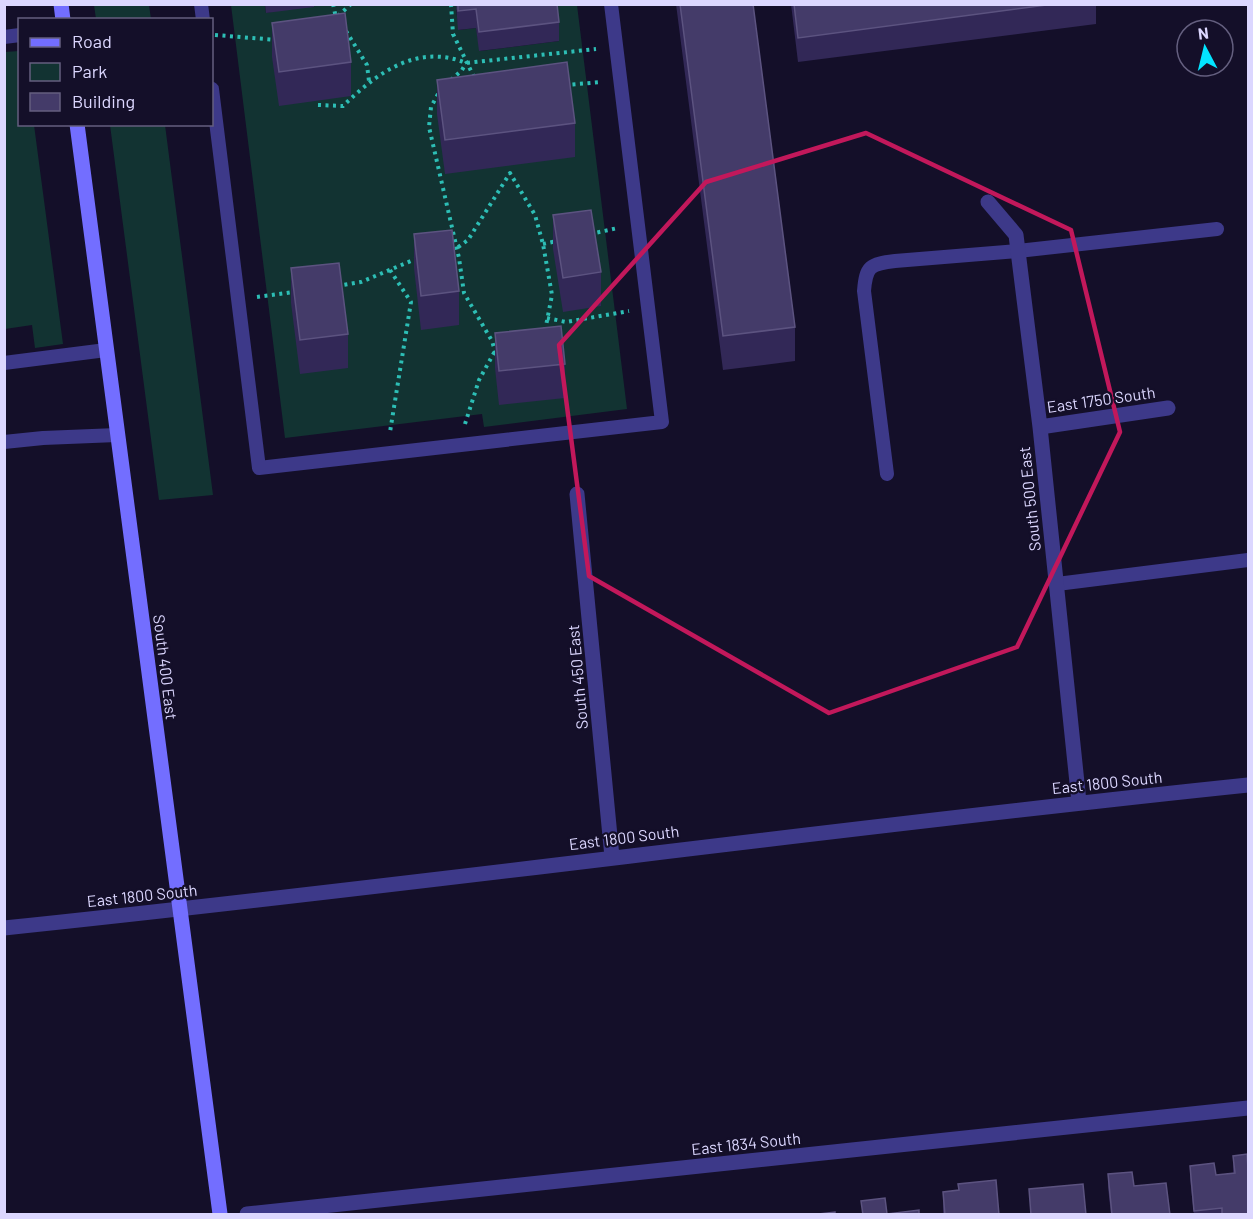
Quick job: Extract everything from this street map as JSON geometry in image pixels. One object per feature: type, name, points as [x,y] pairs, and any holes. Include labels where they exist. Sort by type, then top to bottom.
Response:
[{"type":"street","name":"South 400 East","points":[[76,126],[220,1215]]},
{"type":"street","name":"South 500 East","points":[[987,202],[1016,236],[1040,427],[1080,802]]},
{"type":"street","name":"East 1750 South","points":[[1040,427],[1168,408]]},
{"type":"street","name":"South 450 East","points":[[577,494],[612,856]]},
{"type":"street","name":"East 1800 South","points":[[4,927],[179,909],[1080,802],[1248,785]]},
{"type":"street","name":"East 1834 South","points":[[247,1215],[1248,1108]]},
{"type":"lane","points":[[213,98],[259,468],[662,422],[611,4]]},
{"type":"lane","points":[[887,474],[864,291],[868,270],[876,263],[1217,230]]},
{"type":"lane","points":[[4,363],[106,350]]},
{"type":"lane","points":[[4,442],[117,435]]},
{"type":"lane","points":[[1057,584],[1248,560]]},
{"type":"path","points":[[333,4],[335,18],[350,36],[367,65],[369,81]]},
{"type":"path","points":[[327,24],[351,4]]},
{"type":"path","points":[[451,4],[453,34],[475,79]]},
{"type":"path","points":[[213,35],[284,40]]},
{"type":"path","points":[[318,105],[343,106],[369,81],[394,65],[433,56],[456,58],[466,63],[616,46]]},
{"type":"path","points":[[448,82],[462,70],[466,63]]},
{"type":"path","points":[[556,86],[620,81]]},
{"type":"path","points":[[441,88],[431,107],[429,127],[457,248],[464,293],[492,341],[495,351],[502,356]]},
{"type":"path","points":[[447,250],[457,248],[468,240],[510,173],[535,215],[543,244],[552,295],[542,341]]},
{"type":"path","points":[[585,235],[637,224]]},
{"type":"path","points":[[543,244],[564,240]]},
{"type":"path","points":[[327,287],[361,282],[427,254]]},
{"type":"path","points":[[387,453],[411,302],[390,270]]},
{"type":"path","points":[[238,300],[305,290]]},
{"type":"path","points":[[547,318],[566,322],[647,307]]},
{"type":"path","points":[[458,445],[479,380],[495,351]]},
{"type":"highlighted area","points":[[866,133],[1071,230],[1120,432],[1017,647],[829,713],[589,576],[559,345],[706,182]]},
{"type":"green space","points":[[313,4],[474,5],[456,10],[459,30],[476,28],[480,51],[559,41],[554,5],[577,5],[627,409],[484,427],[482,414],[285,438],[231,5],[265,5],[266,13]]},
{"type":"green space","points":[[94,5],[149,5],[151,18],[96,18]]},
{"type":"green space","points":[[18,51],[18,126],[34,126],[63,344],[35,348],[32,325],[5,329],[5,52]]},
{"type":"green space","points":[[110,126],[165,126],[213,495],[159,500]]},
{"type":"building","points":[[458,4],[557,4],[559,22],[479,32],[476,9],[458,11]]},
{"type":"building","points":[[680,4],[753,4],[795,327],[723,336]]},
{"type":"building","points":[[794,4],[1054,4],[798,38]]},
{"type":"building","points":[[345,13],[351,62],[279,72],[272,23]]},
{"type":"building","points":[[567,62],[575,123],[445,140],[437,80]]},
{"type":"building","points":[[591,210],[601,272],[563,278],[553,215]]},
{"type":"building","points":[[452,230],[459,291],[421,296],[414,234]]},
{"type":"building","points":[[339,263],[348,334],[300,340],[291,268]]},
{"type":"building","points":[[561,326],[565,364],[499,371],[495,333]]},
{"type":"building","points":[[1247,1154],[1248,1215],[1222,1215],[1222,1208],[1194,1211],[1190,1166],[1214,1163],[1216,1175],[1235,1173],[1233,1156]]},
{"type":"building","points":[[1132,1172],[1134,1186],[1166,1183],[1170,1215],[1112,1215],[1108,1174]]},
{"type":"building","points":[[996,1180],[999,1215],[945,1215],[943,1192],[959,1190],[958,1184]]},
{"type":"building","points":[[1083,1184],[1086,1215],[1031,1215],[1029,1189]]},
{"type":"building","points":[[885,1198],[887,1214],[919,1210],[919,1215],[863,1215],[861,1201]]},
{"type":"building","points":[[835,1212],[835,1215],[810,1215]]}]
